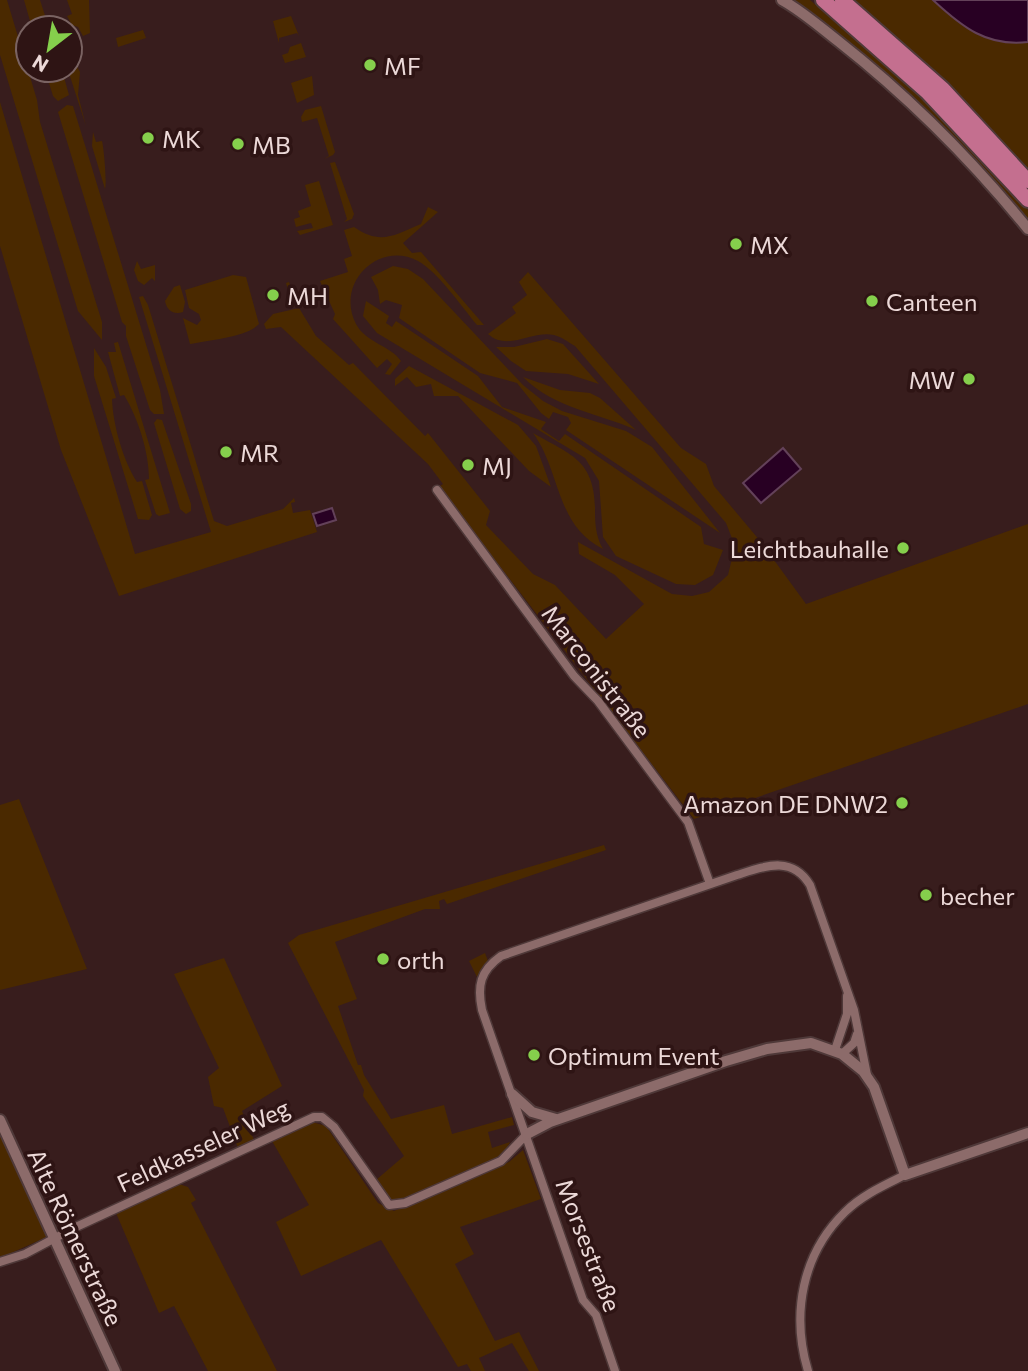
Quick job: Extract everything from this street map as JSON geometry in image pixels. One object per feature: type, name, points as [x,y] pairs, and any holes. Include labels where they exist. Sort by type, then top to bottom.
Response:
[{"type":"highway","points":[[823,0],[927,92],[1028,200]]},
{"type":"highway","points":[[842,0],[943,89],[1028,181]]},
{"type":"street","points":[[782,0],[854,53],[906,99],[980,173],[1028,229]]},
{"type":"street","name":"Marconistraße","points":[[437,490],[574,676],[598,701],[688,822],[710,884]]},
{"type":"street","points":[[527,1134],[478,993],[488,965],[501,956],[765,866],[787,864],[796,868],[810,885],[847,990],[867,1078]]},
{"type":"street","points":[[839,1052],[847,1014],[847,990]]},
{"type":"street","points":[[839,1052],[854,1043],[858,1031]]},
{"type":"street","name":"Feldkasseler Weg","points":[[0,1262],[314,1117],[322,1117],[334,1128],[389,1205],[405,1203],[501,1161],[527,1134],[559,1119],[767,1049],[799,1042],[839,1052]]},
{"type":"street","points":[[839,1052],[867,1078],[877,1094],[905,1175]]},
{"type":"street","points":[[512,1094],[532,1112],[559,1119]]},
{"type":"street","name":"Alte Römerstraße","points":[[0,1120],[114,1371]]},
{"type":"street","points":[[807,1371],[799,1331],[803,1283],[816,1250],[845,1212],[905,1175],[1028,1133]]},
{"type":"street","name":"Morsestraße","points":[[527,1134],[583,1300],[596,1315],[615,1371]]},
{"type":"shaded area","points":[[0,0],[7,0],[14,23],[14,84],[32,84],[40,122],[102,322],[102,340],[78,311],[0,55]]},
{"type":"shaded area","points":[[24,0],[40,0],[44,14],[28,14]]},
{"type":"shaded area","points":[[67,0],[89,0],[90,33],[84,36],[84,14],[72,14]]},
{"type":"shaded area","points":[[790,0],[810,0],[915,92],[1028,210],[1028,223],[1007,197]]},
{"type":"shaded area","points":[[854,0],[933,0],[954,19],[976,33],[1000,41],[1028,42],[1028,171],[937,74]]},
{"type":"shaded area","points":[[933,0],[1028,0],[1028,42],[1000,41],[976,33],[954,19]]},
{"type":"shaded area","points":[[291,16],[299,36],[297,33],[279,38],[279,43],[273,21]]},
{"type":"shaded area","points":[[143,30],[146,38],[118,47],[116,38]]},
{"type":"shaded area","points":[[301,43],[306,57],[285,63],[282,55],[288,53],[290,47]]},
{"type":"shaded area","points":[[312,76],[314,95],[297,103],[291,83]]},
{"type":"shaded area","points":[[49,84],[66,84],[69,95],[58,101],[53,96]]},
{"type":"shaded area","points":[[72,84],[79,84],[78,95],[86,126]]},
{"type":"shaded area","points":[[0,102],[135,554],[211,532],[139,297],[143,296],[214,521],[227,526],[283,509],[294,498],[295,502],[291,503],[293,513],[310,510],[317,532],[119,596],[61,450],[0,246]]},
{"type":"shaded area","points":[[67,105],[73,106],[160,390],[164,414],[154,414],[150,410],[126,336],[126,326],[122,322],[58,112]]},
{"type":"shaded area","points":[[321,106],[335,152],[333,155],[324,159],[329,156],[317,118],[302,122],[301,117],[305,110]]},
{"type":"shaded area","points":[[93,132],[96,142],[102,141],[105,189],[92,146]]},
{"type":"shaded area","points":[[335,162],[354,214],[352,219],[344,222],[347,219],[330,163]]},
{"type":"shaded area","points":[[319,181],[333,225],[300,235],[297,231],[313,228],[311,223],[296,227],[294,219],[300,217],[298,211],[311,206],[305,185]]},
{"type":"shaded area","points":[[428,207],[438,212],[403,243],[412,253],[421,252],[484,325],[477,325],[442,281],[418,261],[403,256],[388,256],[375,261],[356,281],[351,294],[351,309],[360,330],[401,361],[390,375],[385,374],[392,364],[387,359],[377,368],[333,319],[335,314],[320,281],[348,272],[344,259],[352,256],[344,230],[354,227],[372,236],[387,237],[421,224]]},
{"type":"shaded area","points":[[137,261],[141,269],[155,265],[155,281],[152,278],[144,285],[138,281],[134,270]]},
{"type":"shaded area","points":[[393,266],[408,269],[423,279],[523,385],[543,401],[562,411],[626,431],[652,447],[720,533],[566,430],[571,423],[568,417],[553,412],[549,419],[517,383],[480,373],[399,318],[402,305],[386,300],[380,304],[378,290],[371,277]]},
{"type":"shaded area","points":[[528,272],[681,448],[706,464],[714,486],[761,542],[806,604],[1028,524],[1028,704],[694,819],[439,487],[443,484],[428,464],[281,327],[266,329],[264,324],[273,314],[299,308],[316,336],[349,365],[353,363],[425,436],[428,433],[490,511],[486,525],[533,574],[555,585],[606,639],[644,604],[615,575],[579,554],[578,542],[672,594],[692,596],[709,592],[728,575],[735,546],[726,523],[575,346],[554,335],[504,341],[488,334],[516,313],[512,307],[527,295],[519,282]]},
{"type":"shaded area","points":[[233,275],[246,277],[259,324],[237,335],[190,344],[183,318],[197,325],[201,320],[199,314],[189,308],[185,290]]},
{"type":"shaded area","points":[[289,282],[293,293],[298,295],[308,291],[312,297],[293,307],[286,283]]},
{"type":"shaded area","points":[[180,285],[185,302],[183,312],[177,313],[169,310],[165,301],[174,287]]},
{"type":"shaded area","points":[[366,301],[389,316],[386,323],[392,327],[396,321],[478,376],[502,407],[546,422],[541,429],[559,441],[565,434],[701,527],[704,544],[723,550],[713,575],[695,585],[676,584],[616,556],[603,537],[599,481],[585,458],[377,333],[363,316]]},
{"type":"shaded area","points":[[547,339],[563,344],[599,384],[568,374],[526,371],[496,347],[514,347]]},
{"type":"shaded area","points":[[118,342],[170,513],[159,516],[145,480],[149,479],[142,436],[129,404],[124,395],[120,396],[108,352],[116,352],[114,343]]},
{"type":"shaded area","points":[[94,348],[106,367],[116,398],[112,399],[114,420],[127,463],[137,482],[142,481],[152,515],[149,520],[138,519],[94,376]]},
{"type":"shaded area","points":[[409,366],[518,425],[536,446],[551,487],[529,471],[458,396],[434,396],[431,384],[416,387],[407,377],[395,386],[395,379]]},
{"type":"shaded area","points":[[523,377],[560,390],[590,393],[600,398],[636,430],[562,403],[535,388]]},
{"type":"shaded area","points":[[157,419],[162,420],[191,504],[191,511],[186,514],[180,509],[154,423]]},
{"type":"shaded area","points":[[533,433],[568,453],[584,468],[594,491],[596,528],[603,549],[587,539],[567,512],[549,464]]},
{"type":"shaded area","points":[[783,448],[801,469],[761,503],[743,483]]},
{"type":"shaded area","points":[[332,508],[336,520],[317,526],[313,514]]},
{"type":"shaded area","points":[[19,799],[87,969],[0,990],[0,805]]},
{"type":"shaded area","points":[[604,845],[606,850],[447,904],[444,899],[439,901],[440,909],[425,909],[335,942],[357,999],[338,1006],[358,1065],[361,1065],[364,1075],[391,1119],[444,1105],[452,1134],[512,1117],[514,1125],[488,1132],[492,1148],[510,1142],[492,1161],[402,1200],[390,1201],[333,1118],[376,1180],[404,1156],[363,1096],[364,1090],[288,943],[299,935]]},
{"type":"shaded area","points":[[485,953],[488,961],[477,977],[469,961]]},
{"type":"shaded area","points":[[224,958],[282,1086],[242,1111],[254,1140],[238,1148],[223,1108],[214,1106],[208,1077],[219,1068],[174,974]]},
{"type":"shaded area","points":[[312,1122],[326,1126],[378,1203],[394,1211],[509,1162],[523,1150],[541,1199],[460,1227],[474,1254],[455,1264],[495,1341],[519,1332],[539,1371],[529,1371],[512,1343],[479,1358],[485,1371],[471,1371],[467,1364],[458,1367],[381,1240],[301,1276],[276,1222],[309,1205],[272,1141]]},
{"type":"shaded area","points":[[0,1132],[49,1236],[0,1258]]},
{"type":"shaded area","points":[[179,1184],[188,1187],[196,1200],[191,1203],[277,1371],[208,1371],[174,1306],[159,1313],[116,1213]]},
{"type":"place","name":"MF","points":[[370,65]]},
{"type":"place","name":"MK","points":[[148,138]]},
{"type":"place","name":"MB","points":[[238,144]]},
{"type":"place","name":"MX","points":[[736,244]]},
{"type":"place","name":"MH","points":[[273,295]]},
{"type":"place","name":"Canteen","points":[[872,301]]},
{"type":"place","name":"MW","points":[[969,379]]},
{"type":"place","name":"MR","points":[[226,452]]},
{"type":"place","name":"MJ","points":[[468,465]]},
{"type":"place","name":"Leichtbauhalle","points":[[903,548]]},
{"type":"place","name":"Amazon DE DNW2","points":[[902,803]]},
{"type":"place","name":"becher","points":[[926,895]]},
{"type":"place","name":"orth","points":[[383,959]]},
{"type":"place","name":"Optimum Event","points":[[534,1055]]}]
